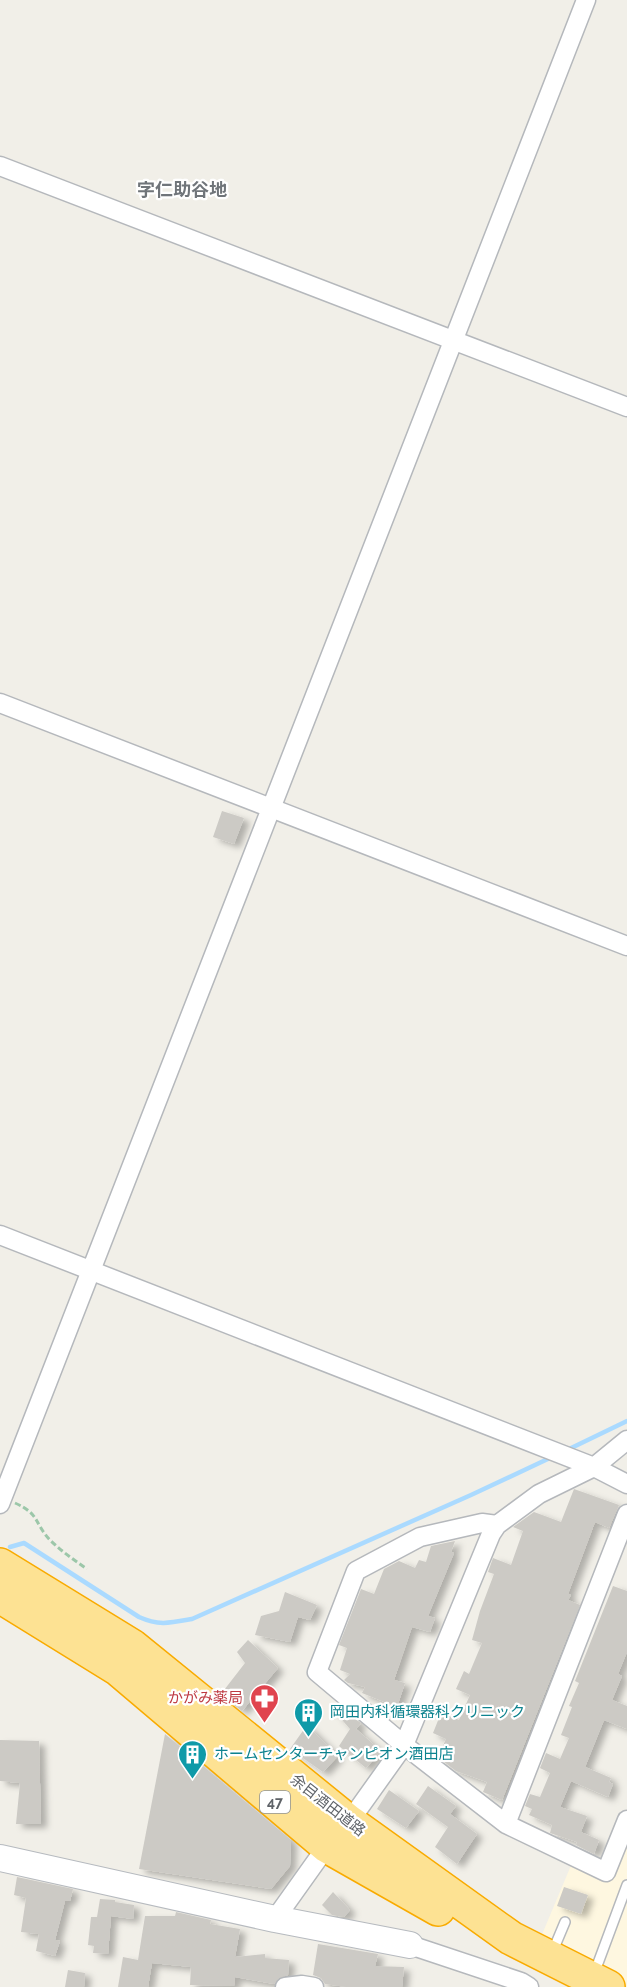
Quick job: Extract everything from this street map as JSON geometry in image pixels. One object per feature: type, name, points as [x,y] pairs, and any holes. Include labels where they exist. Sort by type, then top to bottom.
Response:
[{"type":"highway","name":"余目酒田道路","points":[[0,1565],[132,1646],[349,1822],[512,1938],[550,1958],[588,1984]]},
{"type":"highway","name":"余目酒田道路","points":[[0,1596],[118,1668],[327,1846],[438,1909],[512,1958],[588,1984]]},
{"type":"street","points":[[1,1501],[586,0]]},
{"type":"street","points":[[0,166],[627,407]]},
{"type":"street","points":[[0,703],[627,946]]},
{"type":"street","points":[[0,1235],[594,1467],[627,1484]]},
{"type":"street","points":[[349,1822],[404,1745],[490,1534],[497,1525],[539,1494],[594,1467],[627,1440]]},
{"type":"street","points":[[506,1824],[627,1514]]},
{"type":"street","points":[[497,1525],[482,1523],[420,1537],[356,1571],[316,1672],[404,1745],[506,1824],[606,1872],[627,1820]]},
{"type":"street","points":[[275,1919],[327,1846]]},
{"type":"street","points":[[0,1858],[275,1919],[410,1945],[521,1982],[529,1987]]},
{"type":"street","points":[[285,1987],[302,1985],[314,1987]]},
{"type":"lane","points":[[588,1984],[627,1885]]},
{"type":"lane","points":[[550,1958],[565,1922]]},
{"type":"path","points":[[1,1501],[30,1509],[48,1539],[87,1569]]},
{"type":"shaded area","points":[[627,1832],[626,1987],[538,1944],[572,1863],[607,1880]]},
{"type":"building","points":[[222,811],[244,818],[234,844],[213,837]]},
{"type":"building","points":[[574,1489],[619,1505],[609,1528],[595,1522],[568,1594],[571,1595],[568,1600],[580,1605],[502,1800],[483,1792],[487,1782],[456,1771],[438,1757],[446,1739],[433,1733],[441,1713],[459,1720],[470,1695],[456,1689],[464,1671],[469,1674],[482,1643],[472,1640],[494,1574],[488,1572],[493,1558],[511,1565],[523,1531],[513,1527],[534,1512],[561,1522]]},
{"type":"building","points":[[455,1541],[451,1552],[454,1553],[428,1616],[435,1618],[430,1632],[412,1627],[394,1680],[405,1683],[397,1707],[362,1693],[365,1687],[344,1680],[350,1674],[340,1670],[347,1648],[339,1645],[361,1589],[374,1594],[384,1569],[399,1561],[415,1568],[419,1560],[426,1562],[431,1546]]},
{"type":"building","points":[[613,1586],[627,1591],[627,1652],[618,1674],[622,1676],[612,1700],[627,1706],[627,1729],[604,1720],[585,1767],[611,1778],[609,1782],[613,1784],[608,1797],[571,1781],[560,1807],[587,1816],[579,1837],[581,1832],[599,1840],[594,1854],[576,1845],[577,1842],[550,1833],[552,1825],[529,1815],[532,1809],[525,1806],[530,1794],[540,1797],[550,1773],[540,1768],[546,1753],[560,1759],[569,1738],[561,1735],[572,1707],[569,1706],[579,1683],[575,1681]]},
{"type":"building","points":[[285,1592],[317,1605],[310,1620],[298,1617],[290,1642],[255,1635],[261,1616],[279,1611]]},
{"type":"building","points":[[248,1640],[278,1668],[242,1711],[221,1694],[245,1663],[237,1652]]},
{"type":"building","points":[[332,1704],[361,1723],[356,1729],[381,1751],[366,1768],[339,1746],[350,1729],[330,1706]]},
{"type":"building","name":"岡田内科循環器科クリニック","points":[[307,1725],[338,1756],[323,1772],[290,1749]]},
{"type":"building","name":"ホームセンターチャンピオン酒田店","points":[[165,1734],[291,1840],[290,1866],[271,1889],[139,1869]]},
{"type":"building","points":[[0,1740],[39,1741],[41,1824],[16,1824],[20,1783],[0,1781]]},
{"type":"building","points":[[428,1786],[456,1806],[450,1814],[477,1834],[457,1864],[435,1847],[448,1827],[416,1804]]},
{"type":"building","points":[[389,1790],[419,1811],[406,1828],[377,1809]]},
{"type":"building","points":[[17,1877],[73,1889],[70,1901],[65,1901],[55,1940],[60,1941],[55,1956],[36,1951],[39,1934],[21,1932],[26,1898],[14,1895]]},
{"type":"building","points":[[564,1887],[588,1895],[581,1914],[557,1906]]},
{"type":"building","points":[[333,1892],[350,1910],[344,1917],[332,1915],[322,1905]]},
{"type":"building","points":[[100,1899],[134,1905],[133,1919],[111,1916],[108,1954],[93,1953],[94,1946],[88,1945],[91,1917],[97,1917]]},
{"type":"building","points":[[176,1912],[211,1920],[210,1924],[240,1929],[235,1957],[265,1954],[265,1958],[289,1960],[288,1975],[279,1978],[274,1984],[235,1977],[234,1986],[190,1985],[191,1967],[152,1963],[148,1987],[118,1987],[123,1957],[138,1960],[145,1916],[175,1916]]},
{"type":"building","points":[[318,1944],[378,1954],[375,1966],[404,1967],[402,1987],[347,1987],[325,1984],[321,1978],[313,1975]]},
{"type":"building","points":[[68,1970],[85,1973],[84,1987],[65,1987]]},
{"type":"waterway","points":[[565,1451],[627,1421]]},
{"type":"waterway","points":[[10,1547],[24,1543],[139,1617],[159,1623],[177,1622],[192,1619],[552,1457]]},
{"type":"place","name":"かがみ薬局","points":[[264,1724]]},
{"type":"place","name":"岡田内科循環器科クリニック","points":[[309,1738]]},
{"type":"place","name":"ホームセンターチャンピオン酒田店","points":[[193,1780]]},
{"type":"district","name":"字仁助谷地","points":[[182,190]]}]
